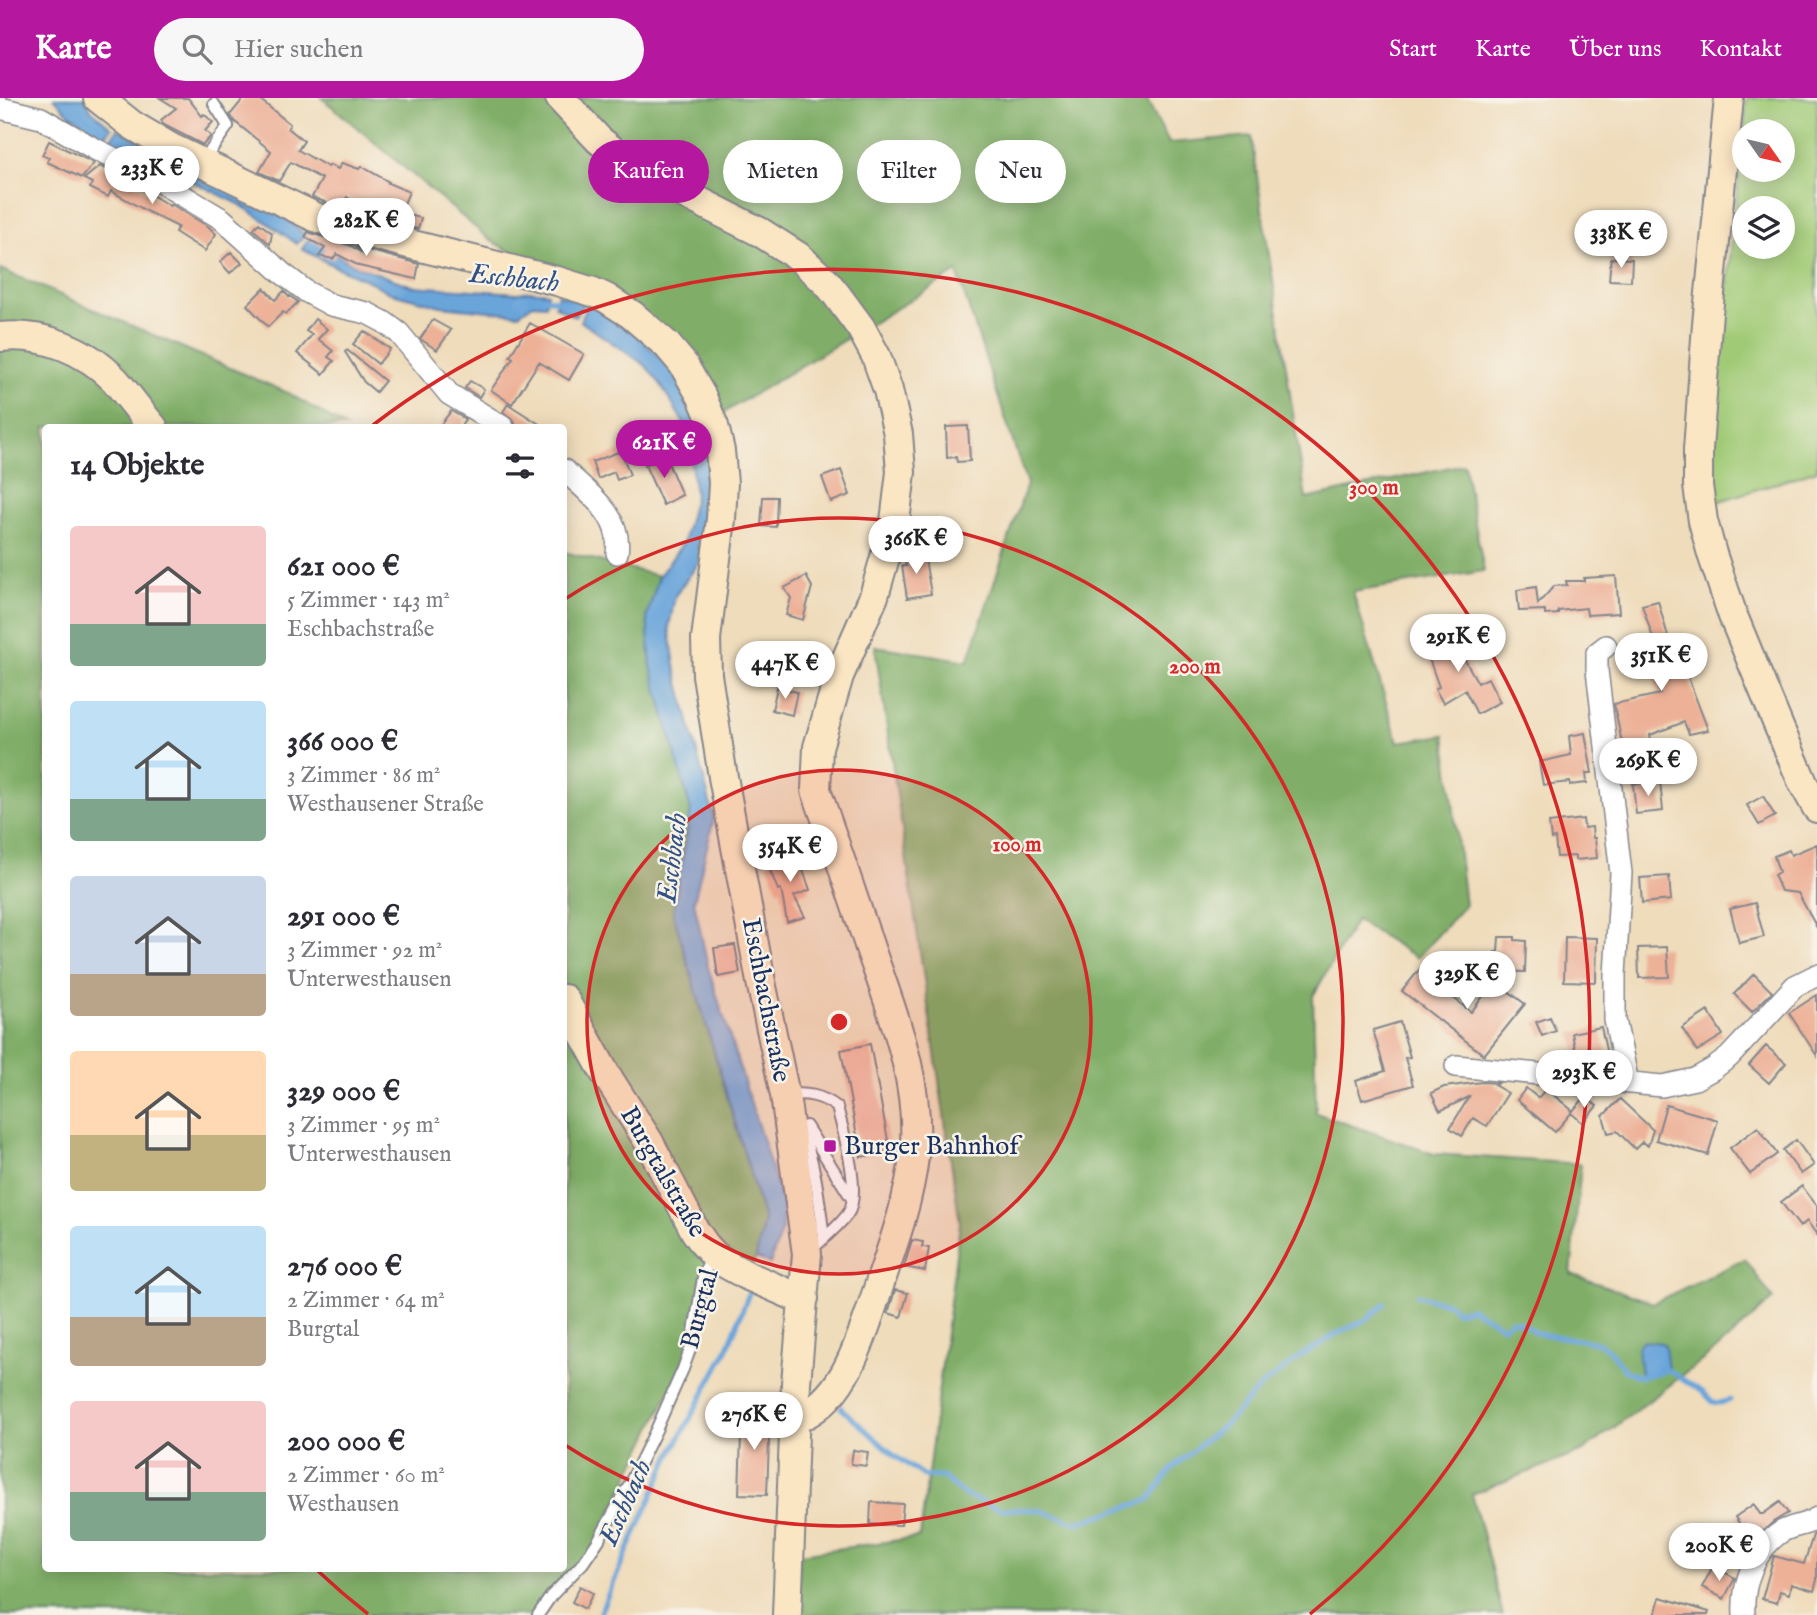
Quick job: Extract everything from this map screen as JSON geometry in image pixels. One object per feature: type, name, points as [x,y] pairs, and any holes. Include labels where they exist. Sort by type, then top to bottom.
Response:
[{"type":"main road","name":"Eschbachstraße","points":[[98,98],[141,131],[201,164],[329,223],[593,292],[620,306],[644,324],[667,345],[690,375],[714,426],[723,483],[706,639],[707,676],[759,969],[816,1246],[804,1298],[796,1383],[796,1419]]},
{"type":"main road","points":[[560,98],[599,140],[632,166],[760,232],[799,257],[827,283],[861,328],[876,356],[888,390],[898,434],[901,472],[895,522],[874,596],[839,676],[818,747],[816,790],[902,1041],[914,1098],[914,1159],[901,1217],[855,1353],[829,1397],[817,1409],[796,1419],[791,1478],[787,1615]]},
{"type":"main road","points":[[1729,98],[1706,338],[1698,450],[1699,495],[1712,554],[1733,616],[1803,783],[1817,808]]},
{"type":"main road","points":[[0,337],[16,335],[47,341],[86,357],[114,380],[151,424]]},
{"type":"main road","name":"Burgtalstraße","points":[[567,1004],[605,1073],[649,1142],[705,1245],[714,1255],[755,1280],[804,1298]]},
{"type":"street","points":[[0,108],[41,118],[155,179],[222,219],[307,292],[331,304],[367,313],[399,333],[449,394],[498,424]]},
{"type":"street","points":[[567,473],[609,515],[617,533],[617,554]]},
{"type":"street","points":[[1606,646],[1597,653],[1597,670],[1621,873],[1615,1020],[1628,1083]]},
{"type":"street","points":[[1456,1066],[1662,1086],[1695,1079],[1729,1057],[1795,986],[1817,975]]},
{"type":"street","points":[[1744,1615],[1743,1600],[1754,1562],[1762,1549],[1782,1531],[1817,1518]]},
{"type":"lane","points":[[201,164],[228,126],[214,104]]},
{"type":"lane","points":[[816,1246],[851,1208],[852,1199],[852,1174],[837,1107],[822,1097],[807,1093],[785,1096],[852,1199]]},
{"type":"lane","name":"Burgtal","points":[[538,1615],[551,1596],[583,1563],[598,1541],[656,1430],[692,1344],[704,1272],[714,1255]]},
{"type":"green space","points":[[322,98],[1146,98],[1169,143],[1251,136],[1306,499],[1464,464],[1484,571],[1353,592],[1398,742],[1445,735],[1465,905],[1417,958],[1356,920],[1313,996],[1316,1113],[1434,1154],[1581,1164],[1571,1274],[1653,1303],[1745,1259],[1773,1299],[1717,1349],[1583,1451],[1472,1494],[1503,1615],[797,1615],[800,1554],[920,1537],[960,1223],[875,646],[968,661],[1027,484],[957,272],[718,416],[681,346],[510,261],[512,253],[490,240]]},
{"type":"green space","points":[[1747,98],[1817,98],[1817,470],[1714,503],[1711,441],[1732,241],[1732,259],[1795,259],[1795,196],[1737,196],[1738,182],[1796,182],[1796,119],[1745,119]]},
{"type":"green space","points":[[0,269],[288,393],[340,424],[42,424],[42,1572],[567,1572],[567,553],[659,576],[647,616],[651,666],[691,810],[673,913],[764,1221],[756,1258],[748,1276],[714,1256],[692,1344],[598,1541],[539,1615],[0,1615]]},
{"type":"water","points":[[54,98],[86,98],[91,110],[112,128],[104,137],[69,114]]},
{"type":"water","points":[[118,129],[287,218],[305,235],[297,244],[237,203],[109,141]]},
{"type":"water","points":[[309,238],[354,265],[412,286],[548,293],[546,305],[533,304],[519,314],[441,306],[388,292],[302,249]]},
{"type":"water","points":[[558,294],[584,303],[575,317],[555,306]]},
{"type":"water","points":[[589,304],[631,330],[660,357],[685,393],[704,433],[710,468],[708,516],[699,562],[675,596],[669,627],[676,671],[714,818],[694,901],[708,967],[783,1205],[782,1229],[770,1264],[756,1258],[764,1220],[673,913],[691,810],[651,666],[647,616],[659,576],[683,543],[695,496],[690,453],[683,422],[661,385],[645,365],[580,321]]},
{"type":"water","points":[[1642,1341],[1665,1345],[1668,1370],[1641,1377],[1638,1347]]},
{"type":"building","points":[[160,98],[188,98],[202,116],[204,114],[213,122],[205,131],[211,136],[203,145],[164,125],[161,120],[176,108]]},
{"type":"building","points":[[244,98],[258,98],[290,124],[288,128],[304,141],[298,150],[328,167],[330,165],[338,169],[342,163],[359,169],[361,166],[409,192],[400,213],[421,218],[418,229],[392,223],[393,216],[347,197],[340,208],[312,197],[322,179],[291,162],[279,181],[259,172],[271,151],[230,115]]},
{"type":"building","points":[[49,141],[94,163],[82,178],[47,162],[49,158],[42,155]]},
{"type":"building","points":[[100,166],[209,227],[216,234],[205,251],[175,232],[178,227],[111,191],[108,197],[90,188],[92,183],[84,179]]},
{"type":"building","points":[[259,223],[272,233],[270,244],[253,229]]},
{"type":"building","points":[[308,232],[351,246],[365,255],[356,247],[419,264],[416,279],[359,266],[337,254],[333,259],[319,256],[325,248],[305,237]]},
{"type":"building","points":[[231,252],[242,263],[230,273],[220,262]]},
{"type":"building","points":[[1611,258],[1632,259],[1631,281],[1609,280]]},
{"type":"building","points":[[264,288],[275,300],[284,291],[298,302],[268,327],[247,305]]},
{"type":"building","points":[[315,319],[327,329],[318,339],[333,351],[328,357],[334,361],[323,374],[297,353],[312,335],[306,331]]},
{"type":"building","points":[[433,320],[451,330],[437,350],[420,339]]},
{"type":"building","points":[[530,323],[584,354],[569,380],[539,362],[512,404],[491,390],[513,358],[510,356]]},
{"type":"building","points":[[364,331],[390,349],[378,364],[353,344]]},
{"type":"building","points":[[347,350],[385,381],[376,392],[364,382],[345,352]]},
{"type":"building","points":[[470,381],[484,389],[479,397],[465,388]]},
{"type":"building","points":[[508,404],[539,424],[515,424],[503,412]]},
{"type":"building","points":[[451,411],[465,419],[462,424],[441,424]]},
{"type":"building","points":[[968,426],[970,461],[957,462],[956,457],[947,458],[946,427]]},
{"type":"building","points":[[621,451],[630,475],[617,480],[614,472],[598,479],[592,462]]},
{"type":"building","points":[[665,456],[682,495],[663,505],[645,465]]},
{"type":"building","points":[[841,470],[850,495],[831,502],[822,477]]},
{"type":"building","points":[[763,497],[777,497],[776,527],[761,526]]},
{"type":"building","points":[[924,553],[931,594],[907,598],[902,566],[906,566],[904,556]]},
{"type":"building","points":[[806,576],[812,587],[803,620],[786,615],[791,598],[784,588]]},
{"type":"building","points":[[1616,576],[1619,613],[1587,615],[1586,608],[1545,615],[1545,610],[1519,611],[1517,590],[1536,587],[1538,604],[1554,586],[1567,585],[1566,581]]},
{"type":"building","points":[[1658,601],[1669,640],[1673,638],[1708,730],[1689,734],[1684,722],[1650,735],[1651,742],[1623,748],[1614,704],[1660,694],[1653,675],[1664,671],[1642,605]]},
{"type":"building","points":[[1447,635],[1448,642],[1464,637],[1470,653],[1462,655],[1478,683],[1488,678],[1500,702],[1477,714],[1465,690],[1443,703],[1435,689],[1439,687],[1423,642]]},
{"type":"building","points":[[777,687],[797,692],[792,715],[772,710]]},
{"type":"building","points":[[1585,733],[1592,773],[1586,773],[1587,783],[1543,785],[1539,762],[1571,755],[1569,736]]},
{"type":"building","points":[[1680,761],[1684,774],[1670,779],[1666,765]]},
{"type":"building","points":[[1660,781],[1663,811],[1636,814],[1633,784]]},
{"type":"building","points":[[1763,796],[1775,816],[1759,825],[1747,805]]},
{"type":"building","points":[[1583,819],[1584,828],[1592,827],[1597,858],[1575,860],[1575,856],[1557,857],[1555,838],[1551,839],[1549,823]]},
{"type":"building","points":[[1817,844],[1817,928],[1798,893],[1781,891],[1774,875],[1779,872],[1774,856],[1789,850],[1791,855]]},
{"type":"building","points":[[797,853],[810,890],[794,896],[805,917],[787,922],[781,889],[778,890],[767,863]]},
{"type":"building","points":[[1669,876],[1671,900],[1642,903],[1640,878]]},
{"type":"building","points":[[1755,903],[1764,937],[1739,943],[1730,909]]},
{"type":"building","points":[[1499,937],[1515,937],[1515,940],[1526,941],[1525,972],[1495,971],[1495,952],[1498,952]]},
{"type":"building","points":[[1565,937],[1597,938],[1596,982],[1564,981]]},
{"type":"building","points":[[735,945],[740,973],[718,977],[714,948]]},
{"type":"building","points":[[1667,947],[1669,977],[1639,978],[1638,948]]},
{"type":"building","points":[[1419,970],[1471,1012],[1495,981],[1525,1004],[1484,1055],[1402,991]]},
{"type":"building","points":[[1754,974],[1772,992],[1752,1012],[1734,994]]},
{"type":"building","points":[[1817,995],[1817,1056],[1789,1013]]},
{"type":"building","points":[[1708,1011],[1723,1035],[1697,1051],[1682,1028]]},
{"type":"building","points":[[1550,1017],[1556,1031],[1542,1036],[1536,1022]]},
{"type":"building","points":[[1400,1022],[1410,1057],[1405,1058],[1413,1085],[1362,1100],[1356,1081],[1385,1071],[1373,1030]]},
{"type":"building","points":[[1601,1027],[1608,1059],[1578,1065],[1572,1033]]},
{"type":"building","points":[[870,1044],[890,1151],[861,1157],[841,1050]]},
{"type":"building","points":[[1766,1046],[1786,1063],[1769,1083],[1749,1065]]},
{"type":"building","points":[[1482,1082],[1498,1083],[1494,1085],[1508,1093],[1487,1126],[1473,1118],[1462,1136],[1450,1128],[1469,1097],[1440,1111],[1431,1093],[1444,1087]]},
{"type":"building","points":[[1526,1088],[1538,1098],[1546,1089],[1573,1111],[1555,1132],[1517,1100]]},
{"type":"building","points":[[1585,1097],[1597,1106],[1583,1123],[1571,1113]]},
{"type":"building","points":[[1620,1099],[1653,1130],[1648,1146],[1642,1142],[1635,1149],[1617,1131],[1608,1133],[1603,1116]]},
{"type":"building","points":[[1666,1105],[1718,1120],[1708,1155],[1656,1140]]},
{"type":"building","points":[[1758,1127],[1777,1154],[1750,1174],[1730,1148]]},
{"type":"building","points":[[1796,1140],[1814,1165],[1801,1174],[1783,1150]]},
{"type":"building","points":[[1802,1186],[1817,1206],[1817,1235],[1807,1221],[1800,1227],[1781,1202]]},
{"type":"building","points":[[912,1240],[923,1242],[922,1247],[929,1248],[925,1271],[904,1267]]},
{"type":"building","points":[[895,1290],[908,1293],[901,1317],[888,1313]]},
{"type":"building","points":[[736,1411],[770,1413],[767,1495],[739,1494],[741,1435],[735,1435]]},
{"type":"building","points":[[853,1450],[868,1452],[866,1466],[851,1464]]},
{"type":"building","points":[[871,1502],[903,1504],[901,1525],[870,1524]]},
{"type":"building","points":[[1780,1502],[1788,1513],[1773,1522],[1752,1542],[1735,1517],[1754,1504],[1760,1514],[1763,1514]]},
{"type":"building","points":[[1817,1533],[1817,1580],[1814,1591],[1791,1584],[1789,1594],[1780,1591],[1777,1603],[1762,1599],[1774,1556],[1804,1564],[1813,1535]]},
{"type":"building","points":[[1713,1566],[1735,1578],[1724,1599],[1702,1587]]},
{"type":"building","points":[[580,1586],[593,1593],[585,1609],[572,1602]]},
{"type":"building","points":[[1660,1597],[1709,1612],[1708,1615],[1655,1615]]},
{"type":"waterway","name":"Eschbach","points":[[542,297],[563,302]]},
{"type":"waterway","name":"Eschbach","points":[[599,1615],[670,1456],[727,1350],[751,1288]]},
{"type":"waterway","points":[[1417,1295],[1450,1304],[1457,1312],[1471,1308],[1503,1327],[1512,1320],[1526,1325],[1535,1333],[1599,1343],[1610,1351],[1625,1371],[1641,1377],[1668,1370],[1703,1392],[1713,1402],[1730,1400]]},
{"type":"waterway","points":[[841,1408],[895,1456],[924,1476],[943,1477],[964,1495],[1000,1509],[1039,1510],[1077,1523],[1149,1500],[1172,1468],[1229,1421],[1260,1387],[1305,1353],[1367,1319],[1384,1304]]},
{"type":"place","name":"Burger Bahnhof","points":[[830,1146]]}]
